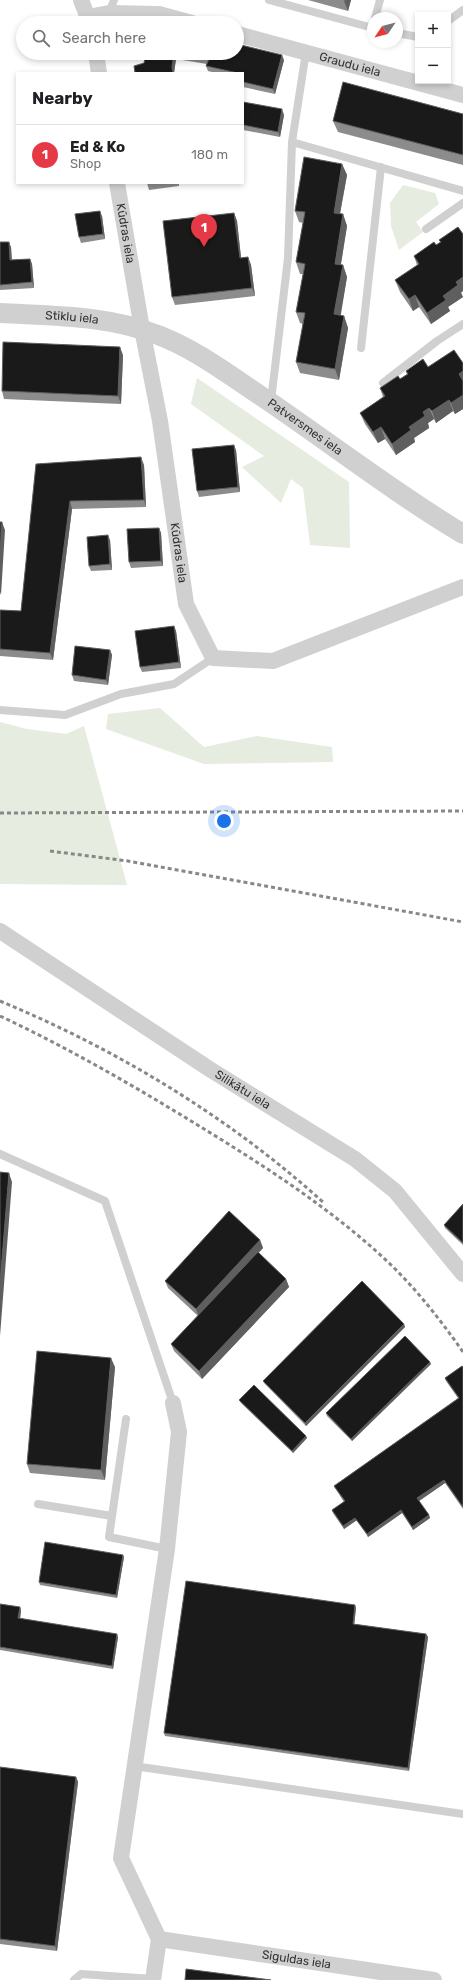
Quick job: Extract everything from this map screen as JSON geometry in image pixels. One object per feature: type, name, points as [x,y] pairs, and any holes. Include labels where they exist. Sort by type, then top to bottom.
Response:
[{"type":"street","points":[[81,0],[87,16]]},
{"type":"street","points":[[96,16],[112,7],[166,16]]},
{"type":"street","name":"Graudu iela","points":[[244,36],[463,95]]},
{"type":"street","points":[[97,60],[99,72]]},
{"type":"street","name":"Kūdras iela","points":[[117,184],[142,330],[160,421],[186,604],[213,658]]},
{"type":"street","name":"Stiklu iela","points":[[0,313],[91,318],[142,330]]},
{"type":"street","name":"Patversmes iela","points":[[142,330],[158,335],[192,350],[271,403],[381,481],[463,534]]},
{"type":"street","points":[[213,658],[273,661],[463,587]]},
{"type":"street","name":"Silikātu iela","points":[[0,931],[211,1070],[355,1158],[395,1191],[463,1274]]},
{"type":"street","points":[[153,1980],[159,1939],[121,1858],[167,1549],[179,1432],[173,1403]]},
{"type":"street","name":"Siguldas iela","points":[[159,1939],[405,1978],[434,1980]]},
{"type":"lane","points":[[269,0],[367,24]]},
{"type":"lane","points":[[377,12],[380,0]]},
{"type":"lane","points":[[451,19],[463,10]]},
{"type":"lane","points":[[403,34],[415,36]]},
{"type":"lane","points":[[271,403],[288,258],[292,142],[306,52]]},
{"type":"lane","points":[[292,142],[463,191]]},
{"type":"lane","points":[[361,348],[381,167]]},
{"type":"lane","points":[[426,229],[463,203]]},
{"type":"lane","points":[[383,384],[437,341],[463,324]]},
{"type":"lane","points":[[0,710],[65,715],[121,694],[174,684],[213,658]]},
{"type":"lane","points":[[0,1154],[105,1201],[173,1403]]},
{"type":"lane","points":[[126,1419],[109,1538],[167,1549]]},
{"type":"lane","points":[[38,1504],[112,1516]]},
{"type":"lane","points":[[134,1766],[463,1814]]},
{"type":"lane","points":[[74,1980],[81,1974],[153,1980]]},
{"type":"shaded area","points":[[403,185],[435,193],[439,204],[416,222],[423,232],[399,250],[391,226],[390,203]]},
{"type":"shaded area","points":[[197,378],[349,482],[350,548],[310,545],[303,488],[291,479],[281,503],[242,467],[264,456],[191,404]]},
{"type":"shaded area","points":[[160,708],[204,747],[257,736],[332,747],[333,762],[204,764],[106,729],[108,714]]},
{"type":"shaded area","points":[[0,722],[27,729],[66,734],[84,726],[127,885],[0,884]]},
{"type":"building","points":[[244,46],[282,55],[273,89],[244,82],[244,72],[233,72],[206,66],[209,60],[244,60]]},
{"type":"building","points":[[145,60],[173,60],[173,72],[135,72],[134,66],[144,63]]},
{"type":"building","points":[[343,82],[463,114],[463,155],[333,121]]},
{"type":"building","points":[[244,102],[282,109],[278,132],[244,125]]},
{"type":"building","points":[[304,157],[342,164],[334,213],[343,214],[335,264],[343,265],[334,314],[344,316],[335,369],[296,362],[305,313],[296,312],[305,264],[296,262],[305,212],[295,211]]},
{"type":"building","points":[[100,211],[103,234],[79,237],[75,214]]},
{"type":"building","points":[[234,213],[240,258],[248,257],[252,288],[172,297],[163,221]]},
{"type":"building","points":[[458,227],[463,234],[463,277],[456,282],[458,285],[443,296],[446,300],[427,313],[415,295],[409,299],[395,280],[419,264],[414,256],[434,242],[436,245],[441,242],[439,240]]},
{"type":"building","points":[[0,242],[9,242],[10,260],[30,259],[32,282],[0,285]]},
{"type":"building","points":[[3,342],[120,347],[118,396],[2,391]]},
{"type":"building","points":[[454,350],[463,363],[463,371],[459,374],[463,381],[463,395],[451,403],[449,400],[432,411],[429,408],[423,412],[425,416],[409,427],[411,430],[392,444],[381,427],[373,432],[360,413],[385,396],[380,388],[398,376],[400,379],[408,374],[406,371],[423,359],[428,367]]},
{"type":"building","points":[[234,445],[238,487],[197,491],[192,449]]},
{"type":"building","points":[[141,457],[144,500],[70,501],[50,653],[0,649],[0,610],[21,611],[36,464]]},
{"type":"building","points":[[0,522],[2,522],[0,556]]},
{"type":"building","points":[[159,528],[161,561],[129,562],[127,529]]},
{"type":"building","points":[[108,535],[110,564],[89,566],[87,537]]},
{"type":"building","points":[[174,626],[179,662],[140,667],[135,631]]},
{"type":"building","points":[[75,646],[110,650],[106,680],[72,675]]},
{"type":"building","points":[[0,1172],[9,1173],[0,1284]]},
{"type":"building","points":[[463,1204],[463,1243],[444,1225]]},
{"type":"building","points":[[229,1211],[260,1240],[196,1309],[165,1281]]},
{"type":"building","points":[[258,1252],[286,1279],[199,1371],[171,1344]]},
{"type":"building","points":[[362,1281],[404,1324],[305,1423],[263,1381]]},
{"type":"building","points":[[405,1336],[430,1362],[351,1439],[326,1413]]},
{"type":"building","points":[[37,1351],[111,1358],[101,1470],[27,1464]]},
{"type":"building","points":[[462,1366],[463,1507],[444,1480],[417,1498],[429,1515],[412,1527],[401,1510],[367,1534],[355,1518],[343,1526],[332,1510],[345,1501],[334,1486],[459,1398],[445,1378]]},
{"type":"building","points":[[254,1385],[306,1436],[292,1451],[239,1400]]},
{"type":"building","points":[[45,1542],[123,1555],[116,1595],[39,1582]]},
{"type":"building","points":[[186,1581],[355,1605],[353,1624],[426,1634],[408,1768],[164,1733]]},
{"type":"building","points":[[0,1604],[20,1607],[18,1618],[117,1634],[112,1666],[0,1647]]},
{"type":"building","points":[[0,1767],[76,1777],[55,1946],[0,1939]]},
{"type":"building","points":[[186,1969],[271,1980],[185,1980]]},
{"type":"railway","points":[[0,813],[463,811]]},
{"type":"railway","points":[[50,851],[128,861],[463,922]]},
{"type":"railway","points":[[0,1001],[87,1041],[171,1088],[250,1142],[324,1203]]},
{"type":"railway","points":[[0,1016],[73,1053],[144,1093],[239,1151],[310,1198],[376,1251],[412,1286],[463,1352]]},
{"type":"place","name":"Ed & Ko","points":[[204,247]]}]
